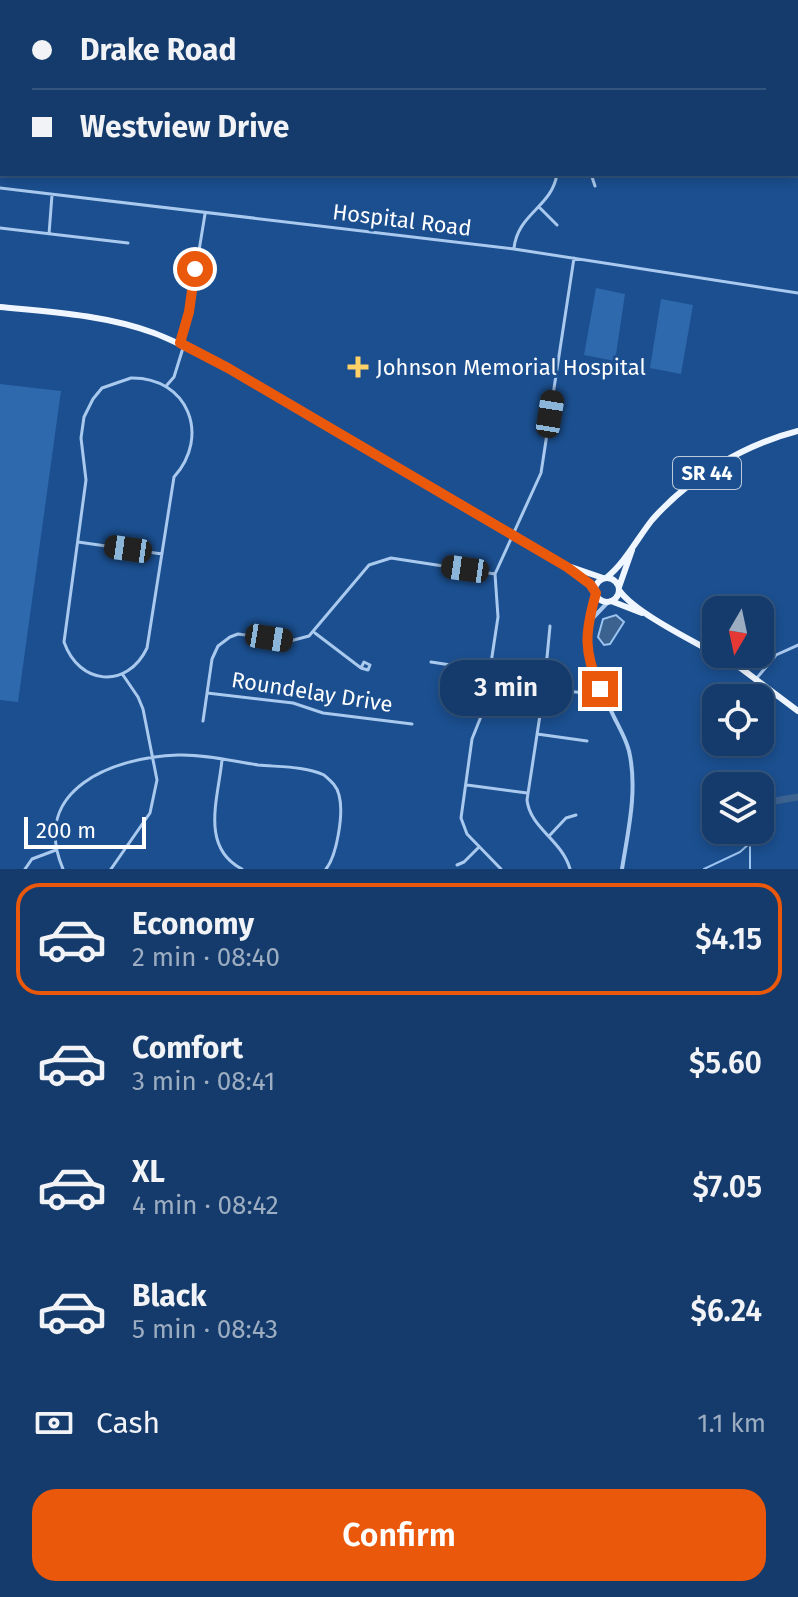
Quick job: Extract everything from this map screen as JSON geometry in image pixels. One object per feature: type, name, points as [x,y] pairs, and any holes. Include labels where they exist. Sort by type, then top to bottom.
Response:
[{"type":"main road","points":[[0,307],[125,324],[182,344],[567,567],[600,599],[649,615]]},
{"type":"main road","name":"SR 44","points":[[605,578],[616,571],[666,505],[700,477],[761,443],[798,431]]},
{"type":"main road","name":"SR 44","points":[[619,588],[635,543]]},
{"type":"main road","points":[[567,567],[615,581],[628,601],[702,646]]},
{"type":"main road","points":[[595,591],[605,578]]},
{"type":"main road","points":[[609,602],[617,597],[619,588]]},
{"type":"main road","points":[[738,668],[798,711]]},
{"type":"street","points":[[514,249],[518,230],[553,189],[556,176]]},
{"type":"street","points":[[592,176],[595,186]]},
{"type":"street","name":"Hospital Road","points":[[0,188],[514,249],[798,293]]},
{"type":"street","points":[[49,234],[52,195]]},
{"type":"street","points":[[539,207],[557,225]]},
{"type":"street","points":[[167,385],[174,377],[182,344],[205,214]]},
{"type":"street","points":[[0,228],[128,243]]},
{"type":"street","points":[[501,869],[467,834],[461,823],[472,739],[483,718],[490,671],[498,611],[495,574],[537,484],[544,458],[574,258]]},
{"type":"street","points":[[131,378],[146,378],[167,385],[188,411],[192,439],[184,463],[174,477],[147,648],[135,666],[123,675],[101,676],[84,671],[71,658],[64,642],[86,480],[82,428],[88,408],[102,388],[131,378]]},
{"type":"street","points":[[77,541],[162,554]]},
{"type":"street","points":[[203,721],[212,659],[221,643],[238,634],[290,641],[304,639],[315,633],[361,572],[378,560],[398,559],[495,574]]},
{"type":"street","points":[[595,591],[586,651],[600,689],[627,742],[634,781],[622,869]]},
{"type":"street","points":[[589,623],[609,602]]},
{"type":"street","points":[[550,626],[544,689],[527,793],[530,812],[565,854],[570,869]]},
{"type":"street","points":[[315,633],[361,668]]},
{"type":"street","points":[[216,637],[221,643]]},
{"type":"street","points":[[756,679],[776,655],[798,645]]},
{"type":"street","points":[[431,662],[490,671]]},
{"type":"street","points":[[111,869],[150,813],[157,780],[143,709],[123,675]]},
{"type":"street","points":[[544,689],[586,693],[600,689]]},
{"type":"street","name":"Roundelay Drive","points":[[207,693],[293,703],[323,713],[412,724]]},
{"type":"street","points":[[537,734],[587,741]]},
{"type":"street","points":[[63,869],[56,850],[56,823],[61,809],[80,783],[113,767],[180,755],[320,772],[333,782],[340,799],[335,855],[326,869]]},
{"type":"street","points":[[222,760],[214,831],[217,847],[231,864],[242,869]]},
{"type":"street","points":[[466,784],[527,793]]},
{"type":"street","points":[[550,835],[566,818],[576,815]]},
{"type":"street","points":[[457,865],[479,847]]},
{"type":"street","points":[[25,869],[32,859],[56,850]]},
{"type":"shaded area","points":[[596,288],[625,294],[615,361],[584,355]]},
{"type":"shaded area","points":[[661,299],[693,305],[681,374],[650,368]]},
{"type":"shaded area","points":[[0,384],[61,391],[18,702],[0,700]]},
{"type":"shaded area","points":[[616,615],[624,622],[610,644],[604,645],[598,637],[603,619]]},
{"type":"waterway","points":[[774,801],[798,797]]},
{"type":"waterway","points":[[704,869],[740,852],[749,844]]},
{"type":"waterway","points":[[750,844],[750,869]]},
{"type":"place","name":"Johnson Memorial Hospital","points":[[358,367]]},
{"type":"route","points":[[195,269],[189,312],[180,343],[228,368],[567,567],[595,589],[586,651],[600,689]]}]
